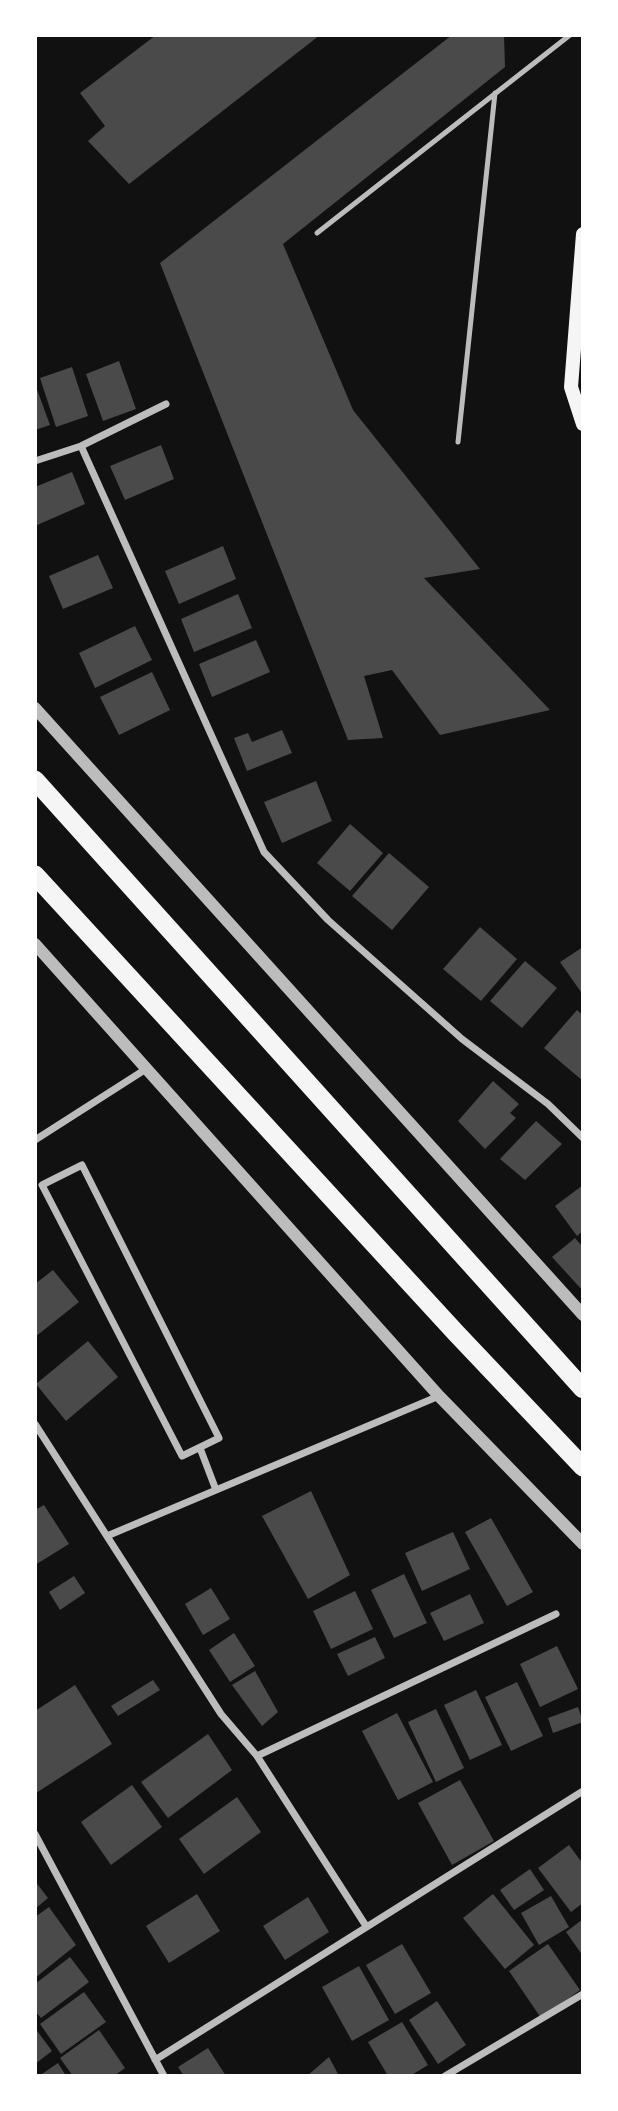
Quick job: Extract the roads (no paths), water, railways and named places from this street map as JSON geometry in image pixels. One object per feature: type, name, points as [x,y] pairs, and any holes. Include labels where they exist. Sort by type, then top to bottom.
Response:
[{"type":"highway","points":[[35,780],[583,1389]]},
{"type":"highway","points":[[35,875],[456,1333],[583,1467]]},
{"type":"main road","points":[[583,234],[571,387],[583,424]]},
{"type":"street","points":[[35,461],[81,446],[166,404]]},
{"type":"street","points":[[81,446],[264,852],[338,929],[462,1039],[548,1104],[583,1138]]},
{"type":"street","points":[[35,708],[583,1315]]},
{"type":"street","points":[[35,943],[439,1396],[583,1544]]},
{"type":"street","points":[[35,1140],[146,1069]]},
{"type":"street","points":[[82,1165],[219,1438],[200,1448],[182,1455],[42,1185],[82,1165]]},
{"type":"street","points":[[107,1536],[439,1396]]},
{"type":"street","points":[[35,1424],[221,1714],[257,1756],[366,1926]]},
{"type":"street","points":[[200,1448],[216,1490]]},
{"type":"street","points":[[257,1756],[556,1614]]},
{"type":"street","points":[[155,2060],[583,1791]]},
{"type":"street","points":[[35,1834],[164,2076]]},
{"type":"street","points":[[444,2076],[583,1994]]},
{"type":"lane","points":[[317,233],[570,35]]},
{"type":"lane","points":[[458,442],[495,93]]}]
